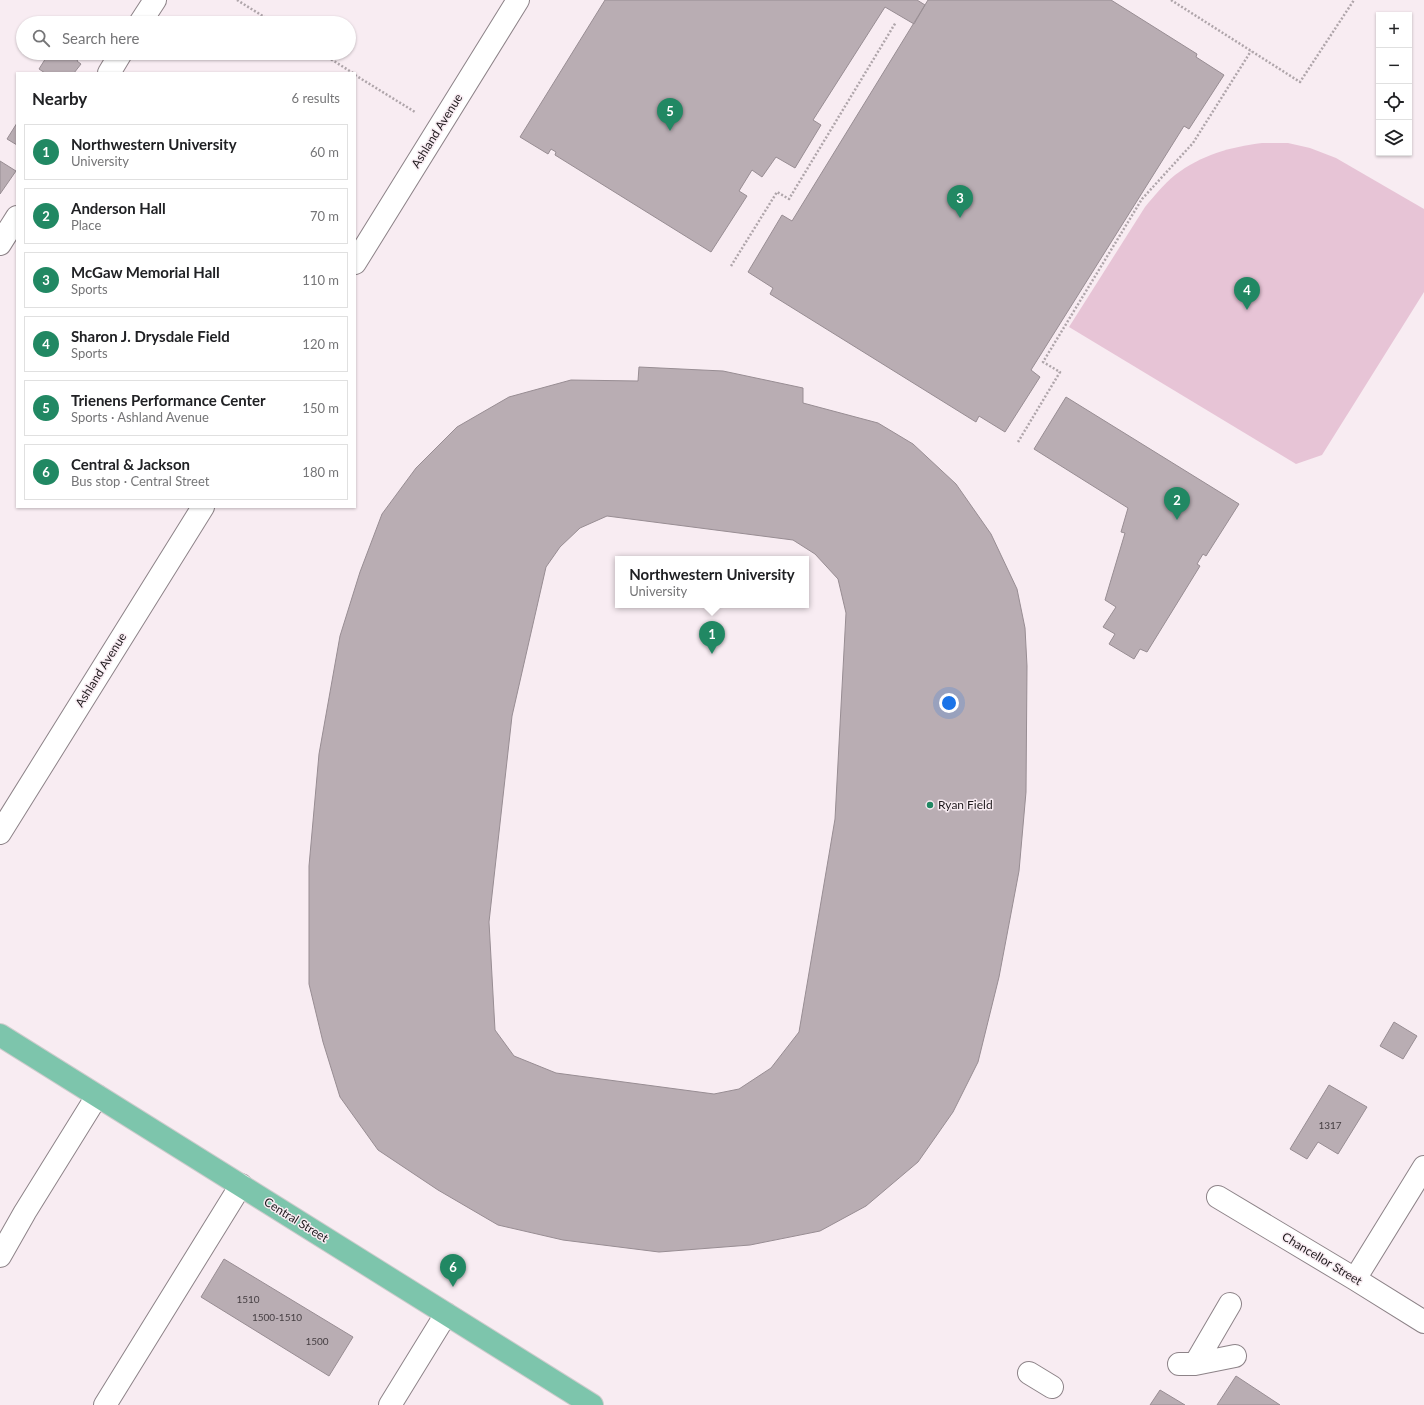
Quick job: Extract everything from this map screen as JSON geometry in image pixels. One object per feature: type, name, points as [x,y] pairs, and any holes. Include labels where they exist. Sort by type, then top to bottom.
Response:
[{"type":"main road","name":"Central Street","points":[[0,1035],[592,1405]]},
{"type":"street","points":[[145,16],[155,0]]},
{"type":"street","name":"Ashland Avenue","points":[[356,261],[518,0]]},
{"type":"street","points":[[109,72],[116,60]]},
{"type":"street","points":[[0,244],[16,219]]},
{"type":"street","name":"Ashland Avenue","points":[[0,833],[202,508]]},
{"type":"street","points":[[0,1256],[25,1212],[97,1096]]},
{"type":"street","points":[[1355,1279],[1424,1167]]},
{"type":"street","points":[[105,1405],[241,1185]]},
{"type":"street","name":"Chancellor Street","points":[[1218,1197],[1424,1322]]},
{"type":"street","points":[[1230,1304],[1187,1364],[1235,1356]]},
{"type":"street","points":[[390,1405],[446,1314]]},
{"type":"street","points":[[1029,1373],[1052,1387]]},
{"type":"path","points":[[237,0],[263,16]]},
{"type":"path","points":[[1172,0],[1300,82],[1354,0]]},
{"type":"path","points":[[731,266],[776,192],[789,199],[896,22]]},
{"type":"path","points":[[1018,442],[1060,372],[1043,362],[1142,199],[1193,143],[1251,51]]},
{"type":"path","points":[[332,60],[351,72]]},
{"type":"path","points":[[356,75],[415,112]]},
{"type":"shaded area","points":[[1262,143],[1288,143],[1310,148],[1336,158],[1424,209],[1424,292],[1322,455],[1296,464],[1069,327],[1145,207],[1167,182],[1185,168],[1206,157],[1239,147]]},
{"type":"building","points":[[605,0],[917,0],[925,5],[914,24],[885,7],[813,120],[821,125],[795,168],[776,157],[762,177],[752,170],[739,191],[747,196],[711,252],[555,155],[556,152],[551,149],[548,154],[520,137]]},
{"type":"building","points":[[928,0],[1111,0],[1197,54],[1196,57],[1224,75],[1189,129],[1184,126],[1031,370],[1040,377],[1005,432],[979,416],[976,422],[770,294],[773,288],[748,272],[782,215],[792,221]]},
{"type":"building","points":[[45,60],[78,60],[81,64],[75,72],[44,72],[39,69]]},
{"type":"building","points":[[16,125],[16,144],[7,139]]},
{"type":"building","points":[[0,161],[16,171],[0,194]]},
{"type":"building","name":"Ryan Field","points":[[639,367],[723,371],[803,388],[803,403],[878,423],[913,444],[956,484],[991,534],[1017,589],[1025,628],[1027,666],[1026,792],[1019,871],[999,977],[978,1062],[953,1112],[918,1162],[866,1206],[820,1231],[750,1245],[659,1252],[563,1240],[498,1225],[438,1190],[378,1150],[340,1097],[323,1042],[309,984],[309,866],[319,754],[340,636],[360,572],[382,514],[416,468],[457,427],[509,397],[571,380],[638,381]],"holes":[[[607,516],[793,540],[815,554],[838,579],[846,613],[835,819],[799,1032],[771,1068],[739,1089],[714,1094],[556,1073],[514,1056],[495,1030],[489,922],[512,716],[546,567],[560,547],[580,528]]]},
{"type":"building","points":[[1066,397],[1239,504],[1206,556],[1203,554],[1197,564],[1200,566],[1147,652],[1140,649],[1134,659],[1109,644],[1115,634],[1103,627],[1116,607],[1105,600],[1125,533],[1121,532],[1128,508],[1034,449]]},
{"type":"building","points":[[1394,1022],[1417,1036],[1403,1059],[1380,1046]]},
{"type":"building","points":[[1329,1085],[1367,1107],[1338,1154],[1318,1142],[1307,1159],[1290,1149]]},
{"type":"building","points":[[224,1259],[353,1337],[329,1376],[201,1297]]},
{"type":"building","points":[[1236,1376],[1280,1405],[1217,1405]]},
{"type":"building","points":[[1160,1390],[1185,1405],[1150,1405]]},
{"type":"place","name":"Trienens Performance Center","points":[[670,131]]},
{"type":"place","name":"McGaw Memorial Hall","points":[[960,218]]},
{"type":"place","name":"Sharon J. Drysdale Field","points":[[1247,310]]},
{"type":"place","name":"Anderson Hall","points":[[1177,520]]},
{"type":"place","name":"Northwestern University","points":[[712,654]]},
{"type":"place","name":"Ryan Field","points":[[930,805]]},
{"type":"place","name":"Central & Jackson","points":[[453,1287]]}]
